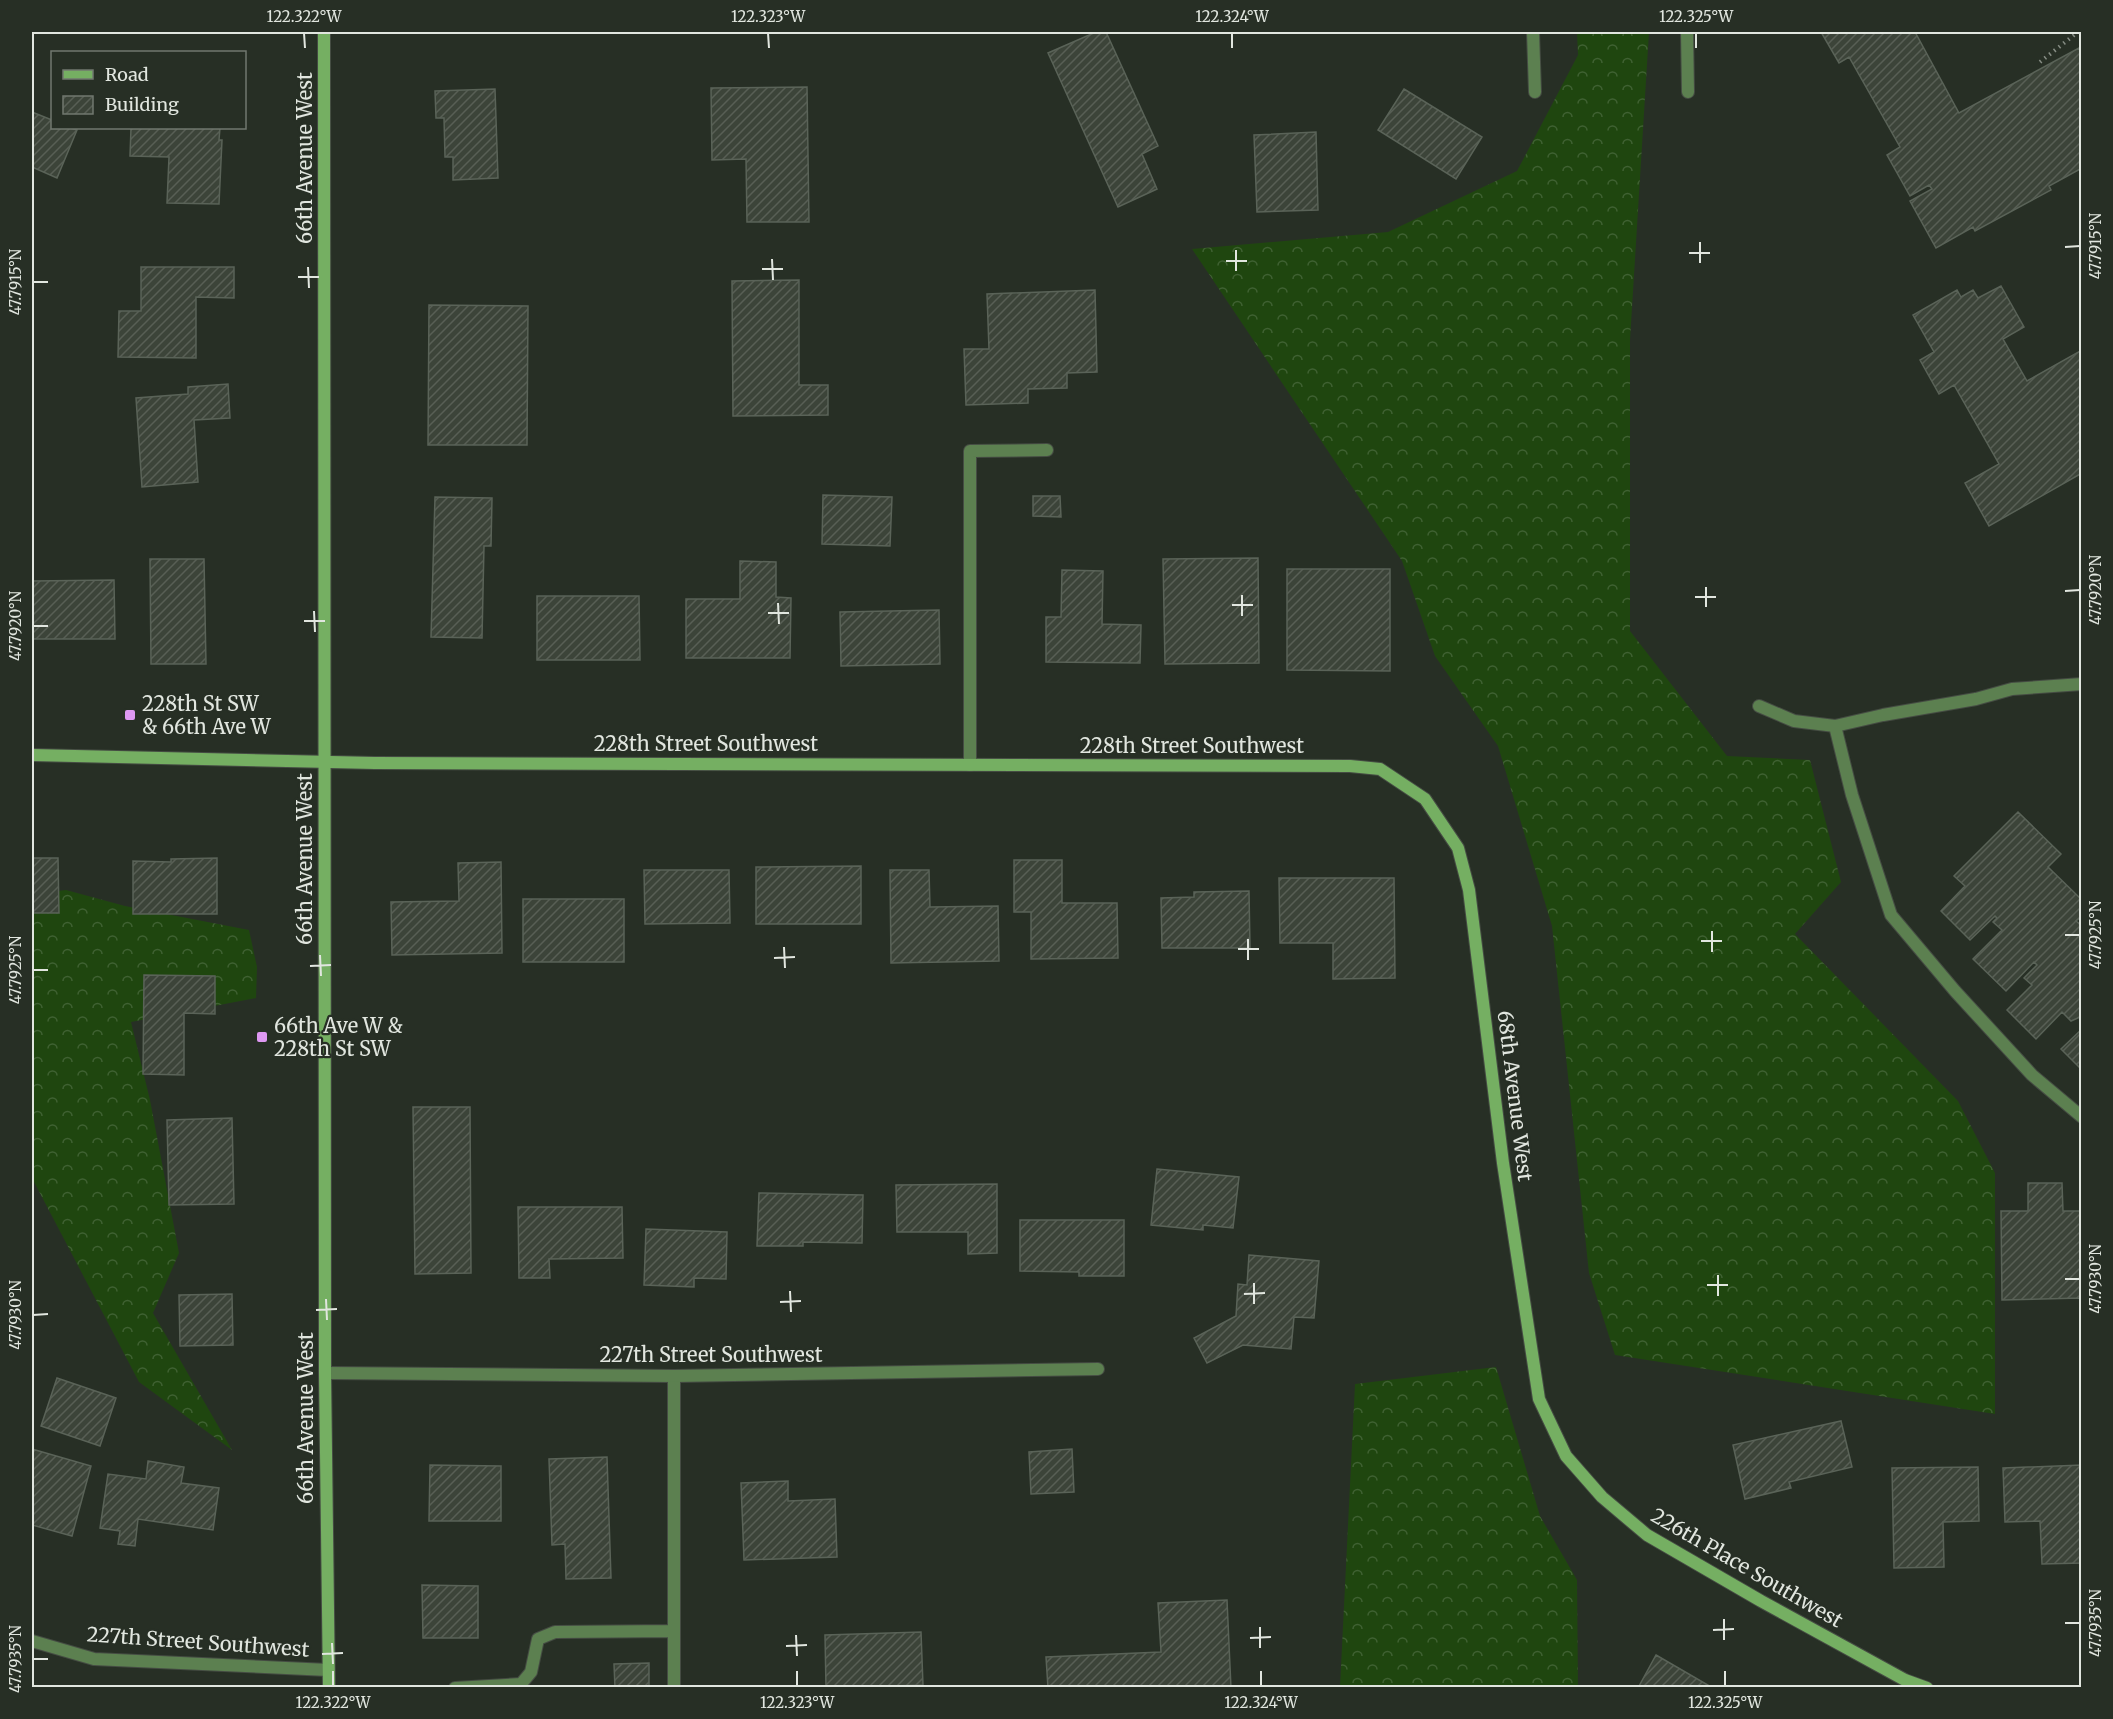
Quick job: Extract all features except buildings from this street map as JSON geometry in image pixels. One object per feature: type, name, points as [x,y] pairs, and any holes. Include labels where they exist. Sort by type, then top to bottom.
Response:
[{"type":"street","name":"66th Avenue West","points":[[324,32],[325,1373],[328,1688]]},
{"type":"street","points":[[1533,32],[1535,92]]},
{"type":"street","points":[[1687,32],[1688,92]]},
{"type":"street","points":[[970,765],[970,451],[1047,450]]},
{"type":"street","points":[[1759,706],[1794,721],[1835,726],[1976,699],[2012,689],[2082,684]]},
{"type":"street","points":[[1835,726],[1852,795],[1891,915],[1955,991],[2032,1075],[2082,1117]]},
{"type":"street","name":"228th Street Southwest","points":[[32,755],[324,762],[1350,766],[1380,769]]},
{"type":"street","name":"68th Avenue West","points":[[1380,769],[1425,800],[1458,848],[1469,890],[1503,1163],[1539,1399],[1566,1456]]},
{"type":"street","name":"227th Street Southwest","points":[[325,1373],[674,1376],[1098,1369]]},
{"type":"street","points":[[674,1376],[674,1688]]},
{"type":"street","name":"226th Place Southwest","points":[[1566,1456],[1602,1497],[1647,1535],[1864,1658],[1905,1680],[1927,1688]]},
{"type":"street","points":[[455,1688],[521,1684],[531,1672],[538,1639],[555,1632],[674,1630]]},
{"type":"street","name":"227th Street Southwest","points":[[32,1641],[94,1659],[328,1670]]},
{"type":"path","points":[[2040,62],[2078,32]]},
{"type":"green space","points":[[1577,32],[1649,32],[1630,340],[1630,631],[1727,756],[1810,760],[1841,882],[1795,934],[1958,1101],[1995,1173],[1995,1414],[1615,1355],[1589,1273],[1552,926],[1498,746],[1435,656],[1402,561],[1192,249],[1388,232],[1517,171],[1578,55]]},
{"type":"green space","points":[[66,890],[125,906],[249,930],[257,967],[256,998],[131,1022],[150,1100],[179,1253],[153,1313],[232,1450],[139,1382],[32,1178],[32,894]]},
{"type":"green space","points":[[1496,1367],[1540,1516],[1577,1580],[1578,1687],[1340,1687],[1355,1384]]},
{"type":"place","name":"228th St SW & 66th Ave W","points":[[130,715]]},
{"type":"place","name":"66th Ave W & 228th St SW","points":[[262,1037]]}]
